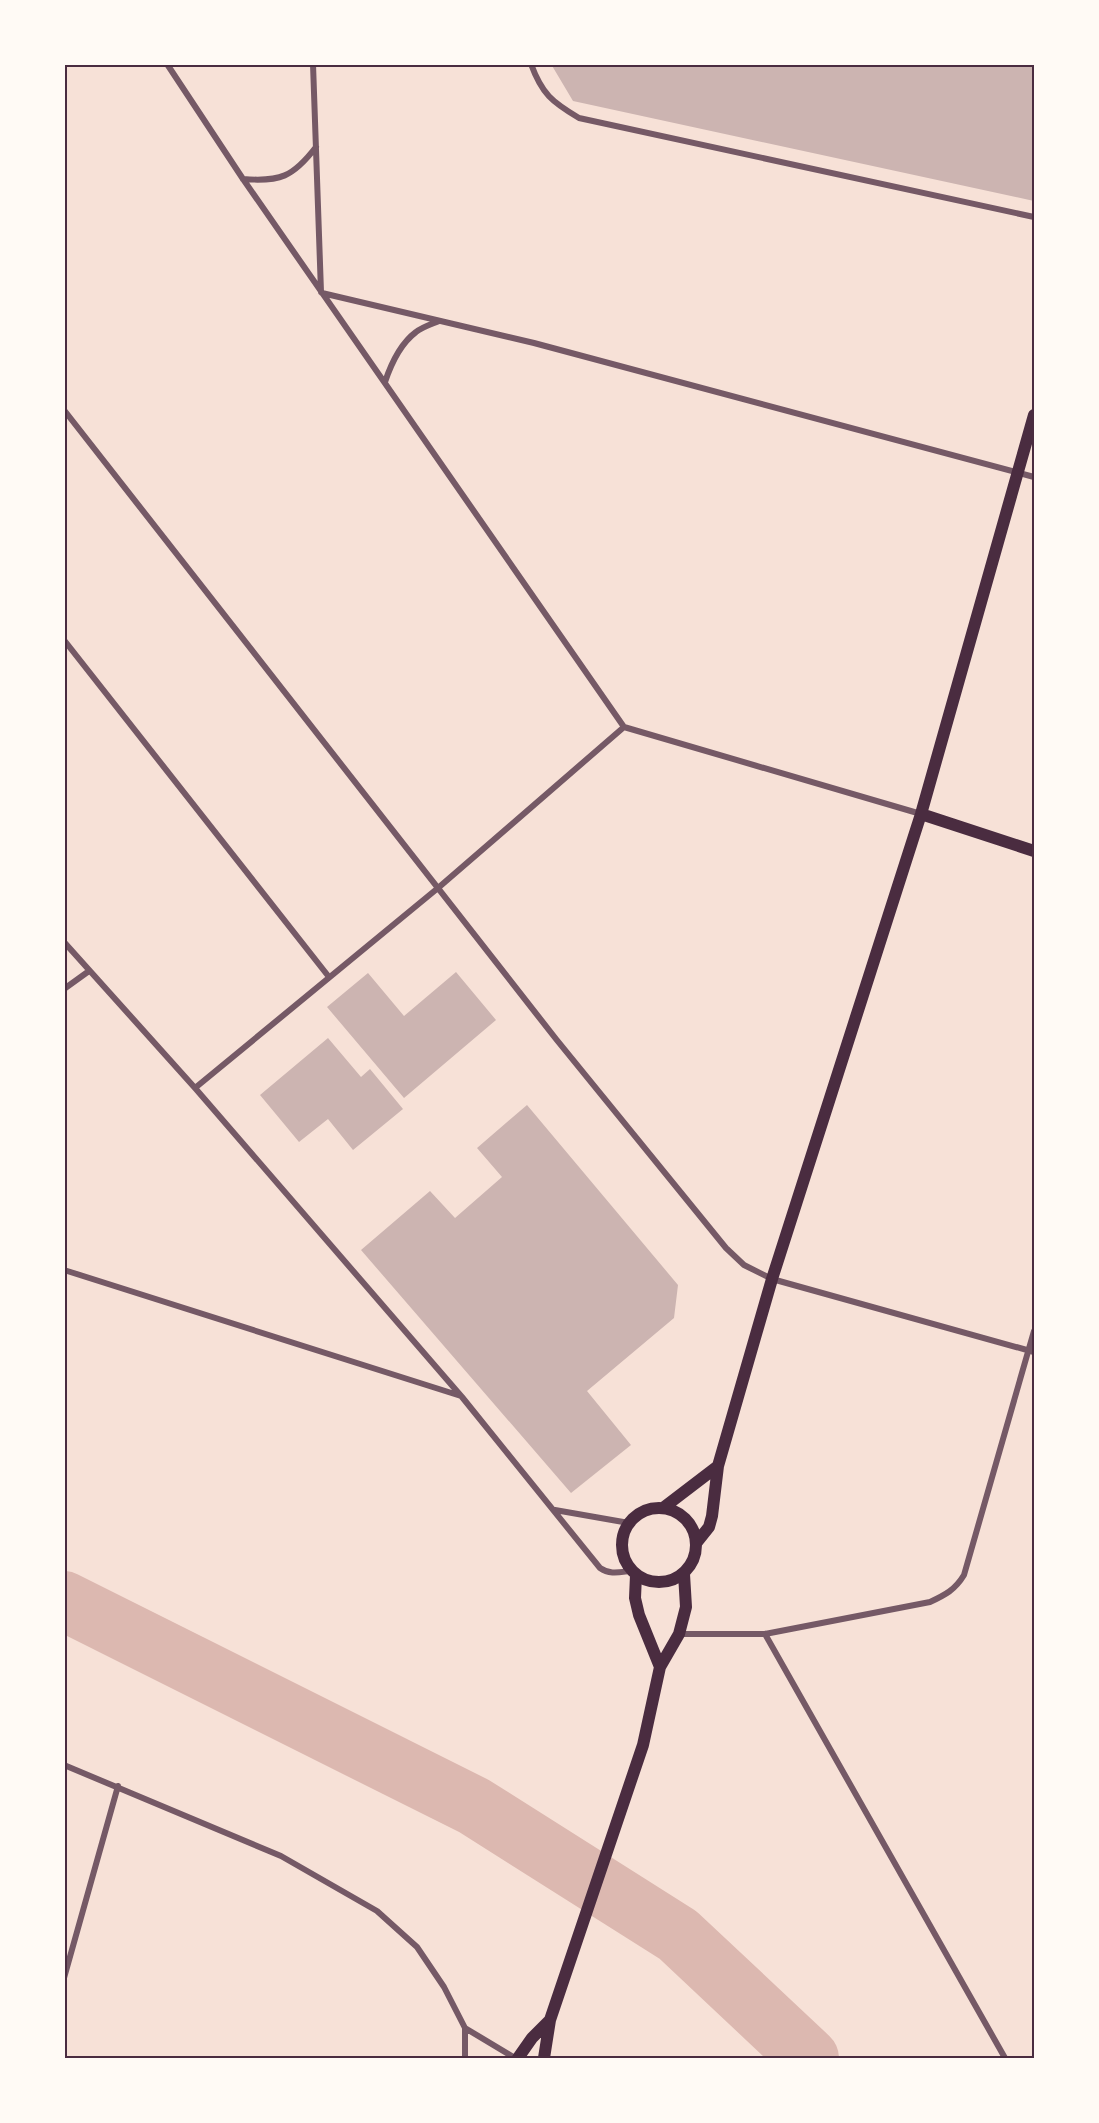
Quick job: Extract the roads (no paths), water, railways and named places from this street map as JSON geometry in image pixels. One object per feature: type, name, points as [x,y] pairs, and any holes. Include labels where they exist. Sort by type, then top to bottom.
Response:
[{"type":"main road","points":[[697,1542],[709,1527],[718,1466],[772,1279],[921,814],[1035,414]]},
{"type":"main road","points":[[921,814],[1035,851]]},
{"type":"main road","points":[[663,1508],[718,1466]]},
{"type":"main road","points":[[663,1508],[676,1511],[686,1519],[697,1542],[696,1554],[684,1574],[668,1582],[651,1582],[634,1573],[624,1560],[621,1547],[623,1534],[629,1523],[639,1514],[650,1509],[663,1508]]},
{"type":"main road","points":[[634,1573],[635,1598],[639,1615],[660,1667]]},
{"type":"main road","points":[[544,2058],[551,2018],[643,1745],[660,1667],[679,1634],[686,1607],[684,1574]]},
{"type":"main road","points":[[517,2058],[551,2018]]},
{"type":"street","points":[[167,64],[321,293],[624,727],[921,814]]},
{"type":"street","points":[[313,64],[321,293]]},
{"type":"street","points":[[531,64],[538,84],[556,104],[579,118],[1035,217]]},
{"type":"street","points":[[243,179],[269,181],[287,175],[304,162],[316,147]]},
{"type":"street","points":[[321,293],[546,346],[1035,477]]},
{"type":"street","points":[[385,382],[392,363],[403,346],[417,331],[439,321]]},
{"type":"street","points":[[64,410],[556,1039],[726,1248],[744,1265],[772,1279],[1032,1351]]},
{"type":"street","points":[[64,640],[329,977]]},
{"type":"street","points":[[195,1088],[438,888],[624,727]]},
{"type":"street","points":[[64,942],[195,1088],[462,1396],[600,1568],[606,1572],[634,1573]]},
{"type":"street","points":[[64,989],[89,970]]},
{"type":"street","points":[[64,1270],[462,1396]]},
{"type":"street","points":[[679,1634],[765,1634],[930,1602],[957,1587],[964,1575],[1032,1351],[1035,1331]]},
{"type":"street","points":[[555,1510],[629,1523]]},
{"type":"street","points":[[765,1634],[1005,2058]]},
{"type":"street","points":[[64,1765],[281,1856],[377,1911],[417,1947],[444,1987],[465,2028],[465,2058]]},
{"type":"street","points":[[64,1978],[118,1786]]},
{"type":"street","points":[[465,2028],[517,2058]]},
{"type":"waterway","points":[[64,1601],[474,1806],[678,1935],[809,2058]]}]
